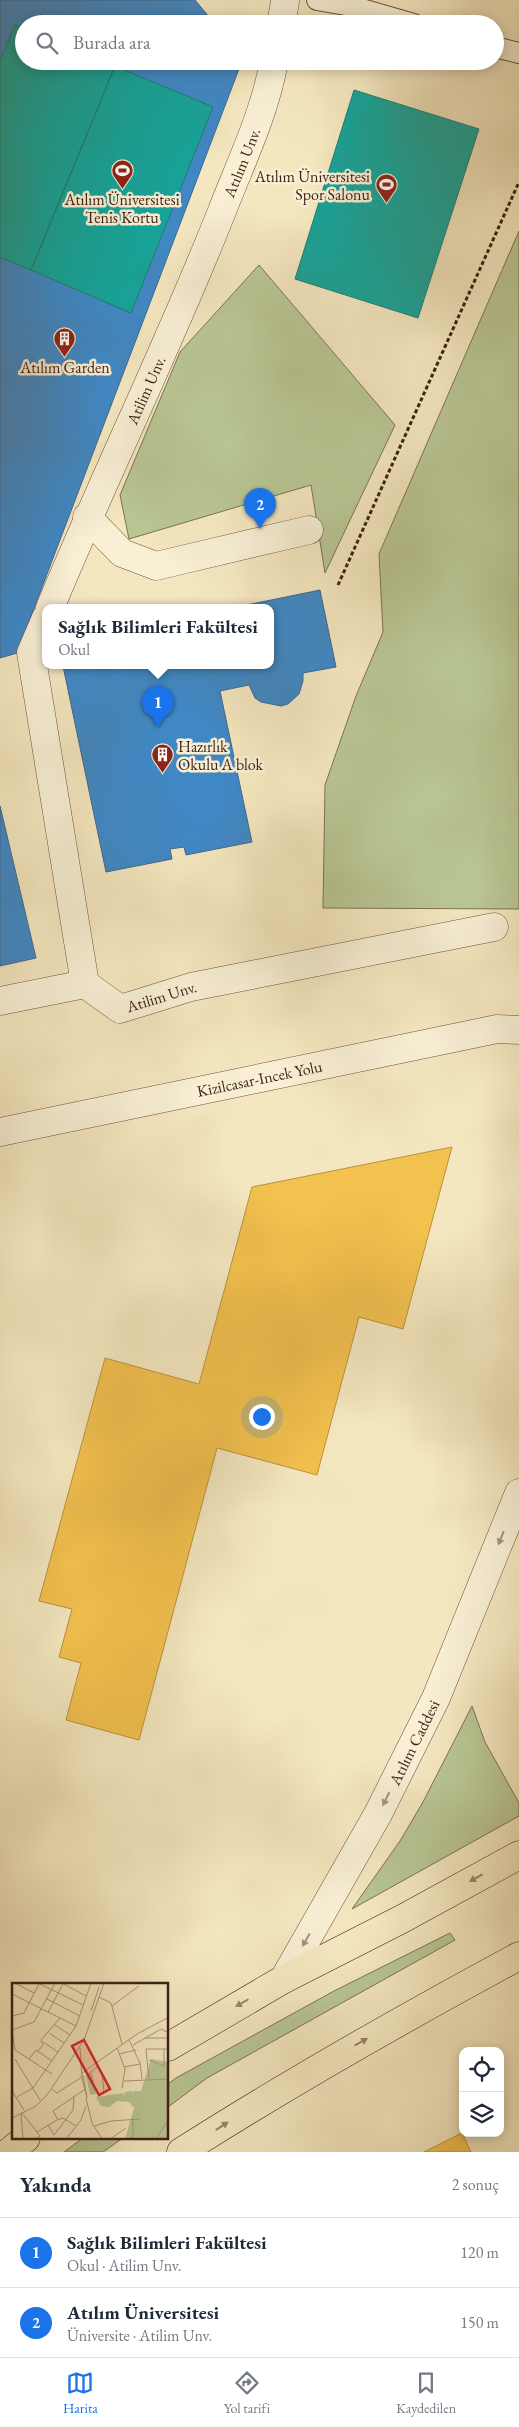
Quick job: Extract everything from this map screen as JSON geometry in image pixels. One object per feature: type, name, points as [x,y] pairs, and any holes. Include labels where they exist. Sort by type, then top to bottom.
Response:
[{"type":"main road","points":[[169,2046],[284,1979],[402,1919],[519,1855]]},
{"type":"main road","points":[[181,2152],[356,2045],[519,1956]]},
{"type":"main road","points":[[9,2152],[24,2140]]},
{"type":"street","name":"Atılım Unv.","points":[[202,262],[269,92],[273,70]]},
{"type":"street","name":"Atilim Unv.","points":[[52,604],[87,517],[202,262]]},
{"type":"street","points":[[87,517],[122,553],[156,566],[309,530]]},
{"type":"street","points":[[0,1001],[85,984],[31,653],[42,627]]},
{"type":"street","name":"Atilim Unv.","points":[[85,984],[120,1009],[191,987],[494,927]]},
{"type":"street","name":"Kizilcasar-Incek Yolu","points":[[0,1132],[497,1029],[519,1030]]},
{"type":"street","name":"Atılım Caddesi","points":[[284,1979],[378,1814],[436,1698],[519,1493]]},
{"type":"lane","points":[[282,9],[317,0],[351,6],[382,15]]},
{"type":"lane","points":[[504,49],[519,53]]},
{"type":"path","points":[[338,585],[519,182]]},
{"type":"green space","points":[[519,231],[519,909],[323,908],[325,785],[356,696],[383,632],[379,554]]},
{"type":"green space","points":[[259,265],[395,425],[325,573],[311,485],[129,539],[120,495],[180,352]]},
{"type":"green space","points":[[472,1706],[485,1742],[519,1803],[519,1816],[352,1909],[400,1841],[423,1802]]},
{"type":"green space","points":[[450,1933],[455,1940],[207,2078],[169,2106],[169,2083],[176,2078],[334,1991]]},
{"type":"green space","points":[[80,2140],[120,2140],[103,2152],[64,2152]]},
{"type":"building: Konut","points":[[452,1147],[403,1329],[359,1317],[317,1475],[217,1448],[139,1740],[66,1720],[81,1663],[59,1657],[72,1609],[39,1601],[105,1358],[199,1384],[252,1187]]},
{"type":"building: Konut","points":[[459,2134],[459,2137],[464,2137],[471,2152],[424,2152]]},
{"type":"building: Okul","name":"Atılım Garden","points":[[0,0],[195,0],[208,15],[15,15],[15,70],[239,70],[17,653],[0,658]]},
{"type":"building: Okul","name":"Hazırlık Okulu A blok","points":[[320,590],[336,667],[303,673],[299,694],[288,704],[281,706],[261,702],[255,698],[249,685],[220,691],[252,842],[186,855],[184,847],[170,849],[172,859],[106,872],[64,669],[274,669],[274,604],[252,604]]},
{"type":"building: Okul","points":[[0,806],[36,958],[0,966]]},
{"type":"building: Kamu","name":"Atılım Üniversitesi Tenis Kortu","points":[[15,25],[15,70],[113,70],[31,270],[0,257],[0,61]]},
{"type":"building: Kamu","name":"Atılım Üniversitesi Tenis Kortu","points":[[113,70],[125,70],[213,107],[131,313],[31,270]]},
{"type":"building: Kamu","name":"Atılım Üniversitesi Spor Salonu","points":[[354,90],[479,129],[418,318],[295,279]]},
{"type":"place","name":"Atılım Üniversitesi Tenis Kortu","points":[[122,189]]},
{"type":"place","name":"Atılım Üniversitesi Spor Salonu","points":[[386,204]]},
{"type":"place","name":"Atılım Garden","points":[[65,357]]},
{"type":"place","name":"Atılım Üniversitesi","points":[[260,529]]},
{"type":"place","name":"Sağlık Bilimleri Fakültesi","points":[[158,727]]},
{"type":"place","name":"Hazırlık Okulu A blok","points":[[162,774]]}]
